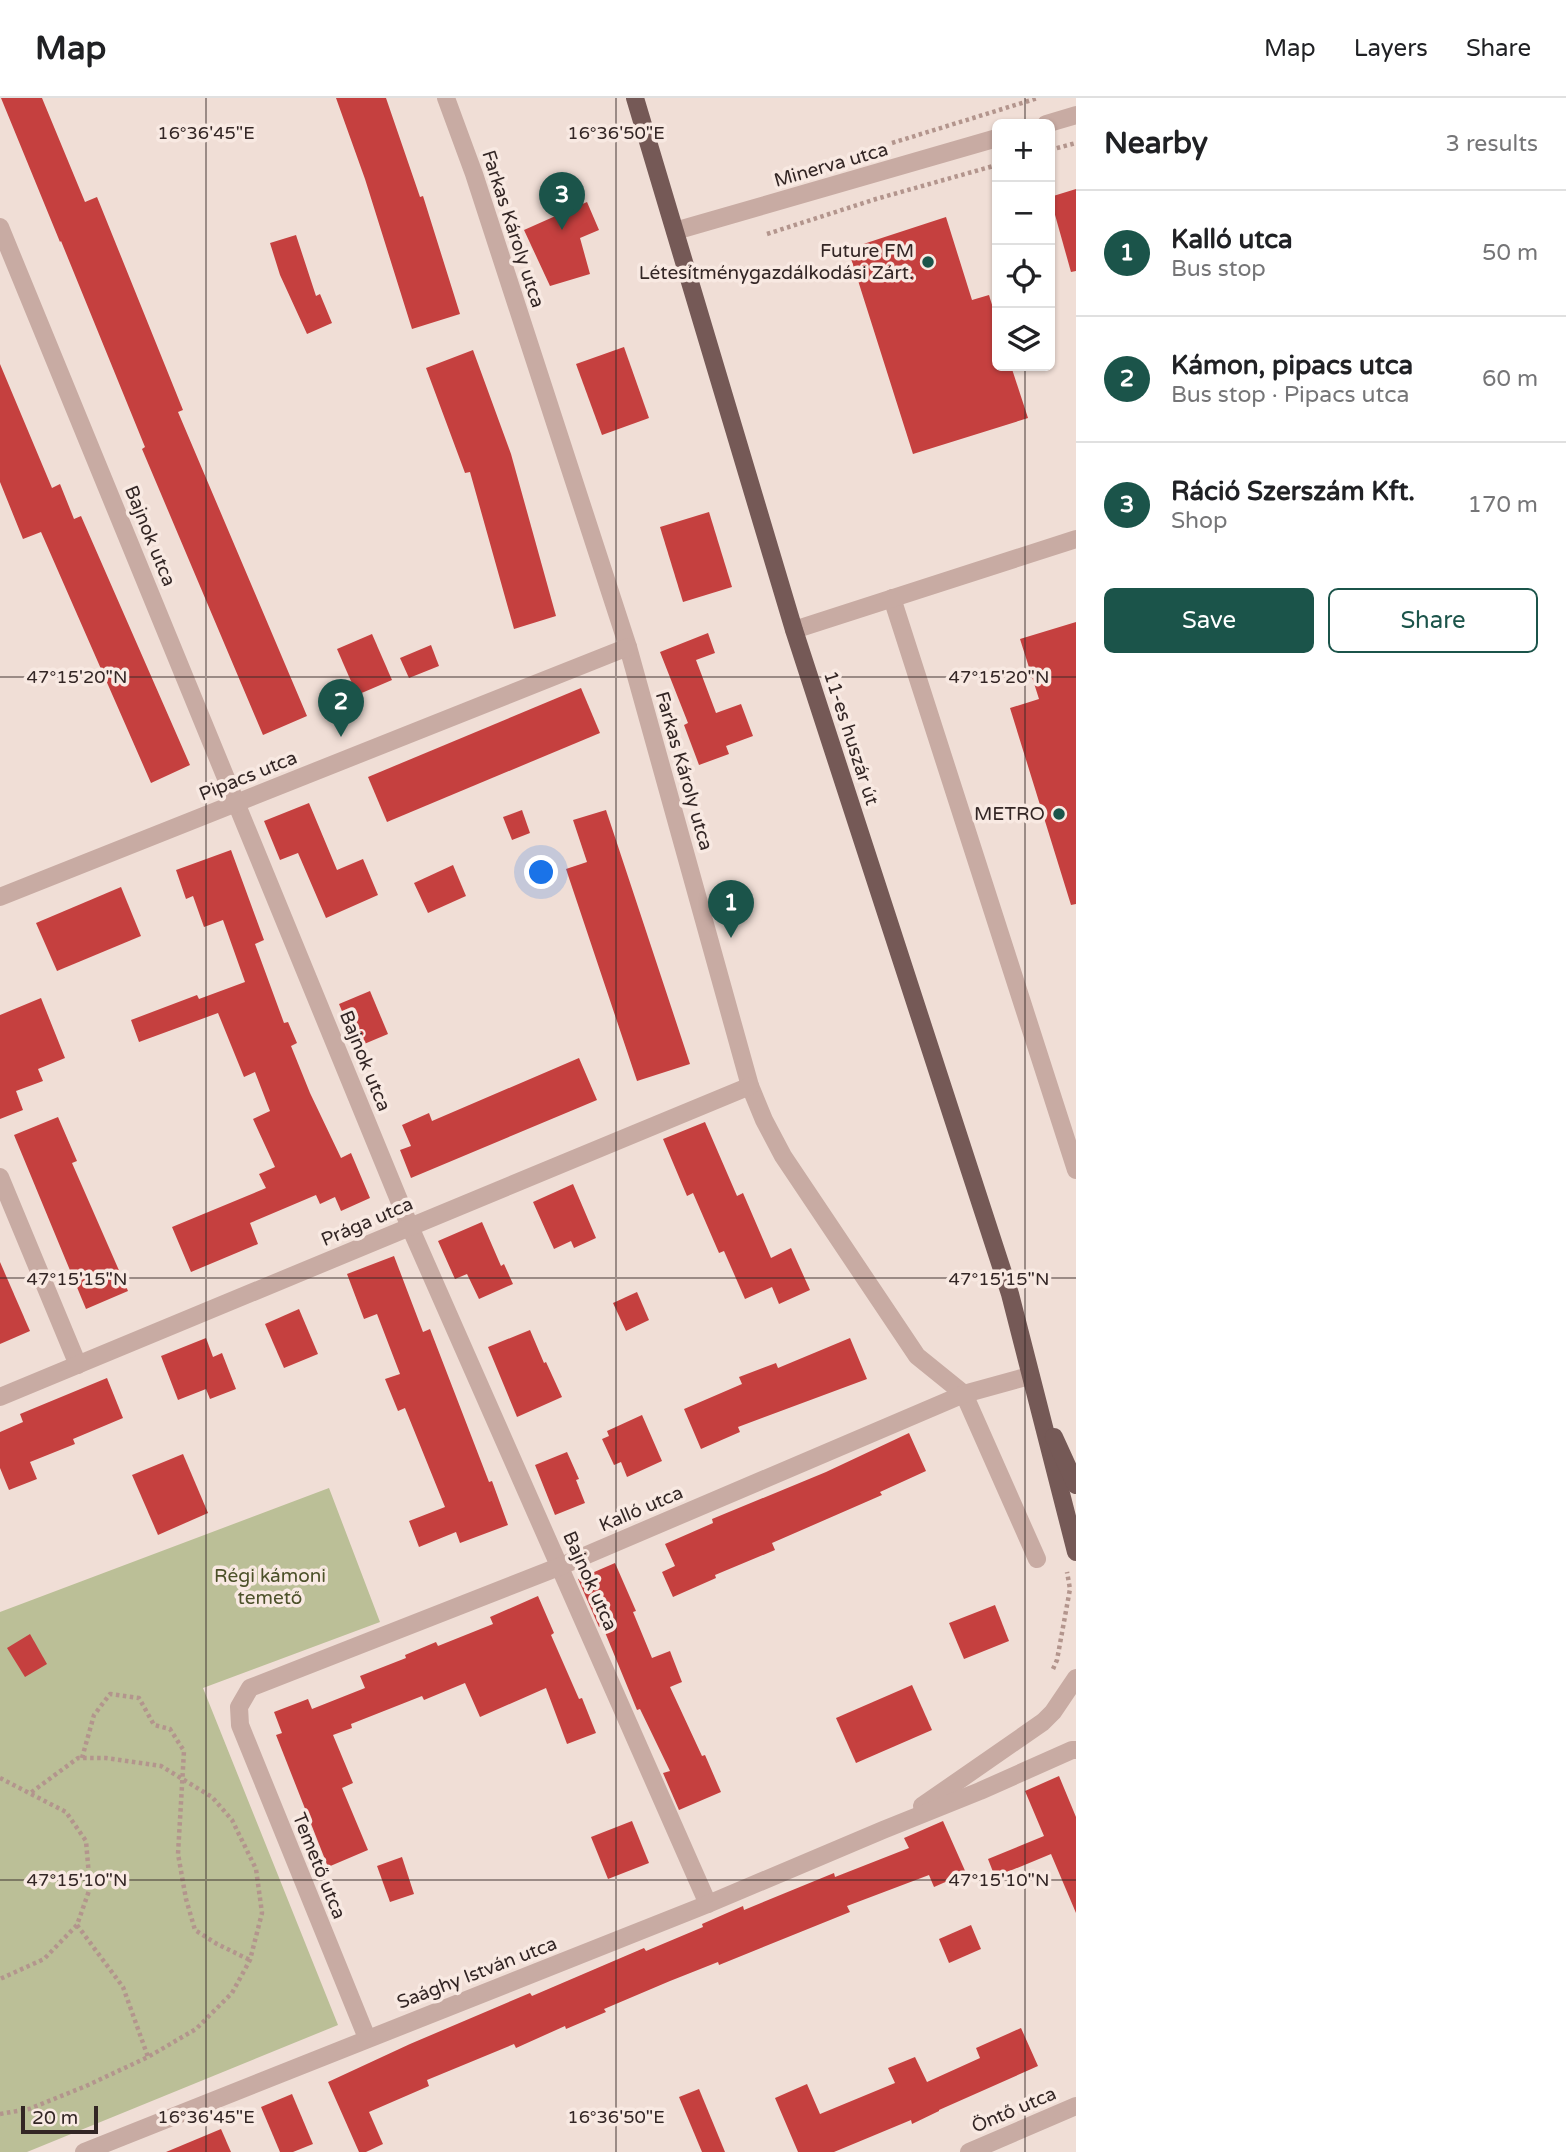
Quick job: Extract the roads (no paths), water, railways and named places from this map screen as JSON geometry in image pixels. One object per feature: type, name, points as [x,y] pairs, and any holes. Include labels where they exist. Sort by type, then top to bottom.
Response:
[{"type":"main road","name":"11-es huszár út","points":[[635,98],[794,630],[1010,1294],[1031,1382]]},
{"type":"main road","points":[[1031,1382],[1076,1485]]},
{"type":"main road","points":[[1031,1382],[1071,1560]]},
{"type":"street","name":"Farkas Károly utca","points":[[446,98],[478,187],[628,647],[750,1086],[783,1156],[917,1356],[964,1394],[1037,1559]]},
{"type":"street","points":[[1055,122],[1076,116]]},
{"type":"street","name":"Minerva utca","points":[[676,231],[992,139]]},
{"type":"street","name":"Bajnok utca","points":[[0,226],[410,1227],[708,1904]]},
{"type":"street","points":[[794,630],[1076,538]]},
{"type":"street","points":[[892,598],[1076,1170]]},
{"type":"street","name":"Pipacs utca","points":[[0,897],[628,647]]},
{"type":"street","name":"Prága utca","points":[[0,1397],[750,1086]]},
{"type":"street","points":[[0,1177],[78,1365]]},
{"type":"street","name":"Kalló utca","points":[[239,1707],[250,1688],[561,1566],[964,1394],[1031,1382]]},
{"type":"street","name":"Saághy István utca","points":[[883,1830],[976,1770],[1043,1722],[1076,1678]]},
{"type":"street","name":"Temető utca","points":[[239,1707],[240,1725],[367,2038]]},
{"type":"street","name":"Saághy István utca","points":[[84,2152],[708,1904],[1076,1750]]},
{"type":"street","name":"Öntő utca","points":[[969,2152],[1076,2106]]},
{"type":"place","name":"Ráció Szerszám Kft.","points":[[562,230]]},
{"type":"place","name":"Future FM Létesítménygazdálkodási Zárt.","points":[[928,262]]},
{"type":"place","name":"Kámon, pipacs utca","points":[[341,737]]},
{"type":"place","name":"METRO","points":[[1059,814]]},
{"type":"place","name":"Kalló utca","points":[[731,938]]},
{"type":"park label","name":"Régi kámoni temető","points":[[270,1587]]}]
